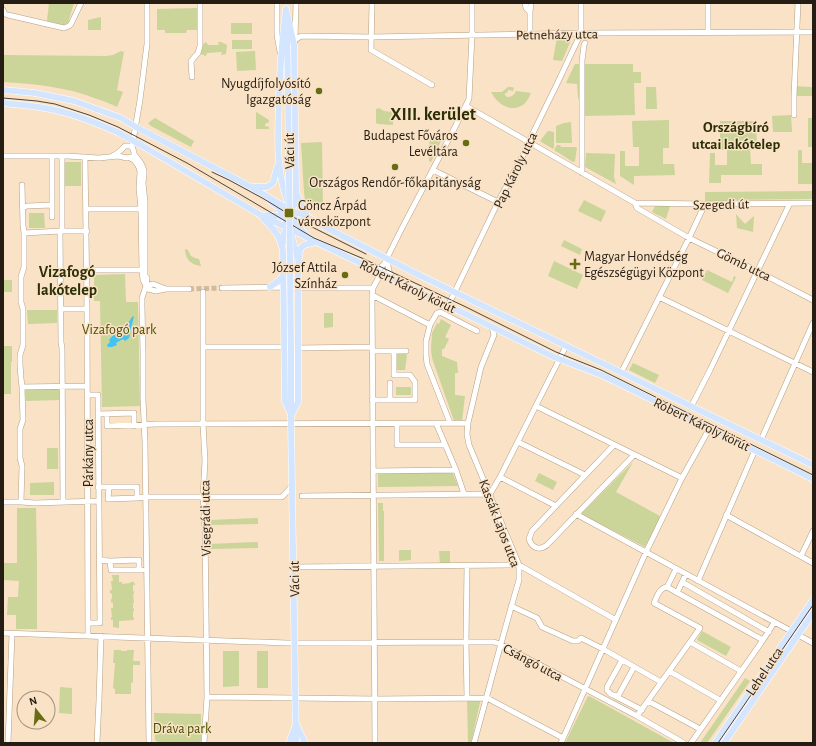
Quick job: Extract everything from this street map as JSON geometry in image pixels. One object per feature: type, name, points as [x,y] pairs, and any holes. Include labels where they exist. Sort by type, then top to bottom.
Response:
[{"type":"main road","name":"Váci út","points":[[278,159],[281,58],[286,6]]},
{"type":"main road","name":"Váci út","points":[[286,6],[295,43],[296,193]]},
{"type":"main road","name":"Váci út","points":[[286,6],[296,743]]},
{"type":"main road","name":"Róbert Károly körút","points":[[3,90],[35,93],[74,101],[121,118],[251,187],[290,210],[308,217],[387,259],[813,465]]},
{"type":"main road","name":"Róbert Károly körút","points":[[3,103],[34,106],[54,110],[86,119],[117,132],[260,214],[316,242],[560,359],[604,376],[813,479]]},
{"type":"main road","points":[[278,159],[284,179],[288,181],[292,180],[294,179],[296,173]]},
{"type":"main road","points":[[278,159],[281,182],[290,210],[302,231],[316,242]]},
{"type":"main road","points":[[251,187],[267,187],[273,183],[278,159]]},
{"type":"main road","points":[[251,187],[272,202],[283,214],[289,228],[298,267]]},
{"type":"main road","points":[[260,214],[278,216],[290,210],[295,203],[296,193]]},
{"type":"main road","points":[[296,193],[308,217]]},
{"type":"main road","name":"Váci út","points":[[260,214],[278,234],[283,251],[285,402],[291,416]]},
{"type":"main road","points":[[283,251],[283,236],[296,222],[307,221],[321,225]]},
{"type":"main road","points":[[298,267],[300,249],[307,244],[316,242]]},
{"type":"main road","name":"Váci út","points":[[291,416],[298,402],[298,267]]},
{"type":"main road","points":[[270,288],[283,276]]},
{"type":"main road","name":"Lehel utca","points":[[715,743],[813,600]]},
{"type":"main road","name":"Lehel utca","points":[[724,743],[813,613]]},
{"type":"main road","points":[[289,743],[296,724]]},
{"type":"main road","points":[[296,724],[305,743]]},
{"type":"street","points":[[3,10],[5,14],[8,15],[64,28],[71,24],[81,3]]},
{"type":"street","points":[[147,3],[146,44],[140,100],[132,147],[134,154],[144,170],[143,183],[145,202],[145,275],[147,278],[142,298],[149,743]]},
{"type":"street","points":[[192,77],[191,61],[198,53],[201,39],[200,3]]},
{"type":"street","name":"Váci út","points":[[277,3],[278,35],[281,58]]},
{"type":"street","name":"Váci út","points":[[295,43],[296,3]]},
{"type":"street","points":[[372,3],[371,50],[432,85]]},
{"type":"street","points":[[375,743],[372,288],[378,271],[387,259],[470,96],[472,3]]},
{"type":"street","points":[[525,3],[526,8],[530,12]]},
{"type":"street","points":[[530,34],[531,3]]},
{"type":"street","points":[[581,3],[581,33]]},
{"type":"street","points":[[708,3],[708,33]]},
{"type":"street","points":[[794,115],[798,3]]},
{"type":"street","points":[[295,43],[301,36],[296,32]]},
{"type":"street","name":"Petneházy utca","points":[[301,36],[371,37],[581,33],[813,32]]},
{"type":"street","name":"Pap Károly utca","points":[[448,306],[498,202],[530,142],[581,33]]},
{"type":"street","points":[[582,173],[582,61],[585,43]]},
{"type":"street","name":"Gömb utca","points":[[466,106],[632,202],[637,208],[689,238],[813,300]]},
{"type":"street","points":[[106,158],[117,154],[127,146],[132,147]]},
{"type":"street","points":[[122,150],[122,154],[127,158]]},
{"type":"street","points":[[127,158],[132,157],[134,154]]},
{"type":"street","points":[[3,156],[85,156],[106,158],[118,156],[134,160],[140,172],[139,188],[143,280],[148,289],[156,291],[166,289],[190,289]]},
{"type":"street","points":[[52,156],[52,217]]},
{"type":"street","name":"Párkány utca","points":[[62,156],[61,231],[63,502]]},
{"type":"street","name":"Párkány utca","points":[[85,156],[88,636]]},
{"type":"street","points":[[433,170],[498,202]]},
{"type":"street","points":[[21,502],[22,466],[20,458],[20,429],[23,420],[20,355],[23,345],[21,277],[24,266],[22,185]]},
{"type":"street","name":"Szegedi út","points":[[632,202],[705,204],[813,203]]},
{"type":"street","points":[[691,407],[790,203]]},
{"type":"street","points":[[621,373],[705,204]]},
{"type":"street","points":[[22,208],[27,206],[52,206]]},
{"type":"street","points":[[86,209],[141,209]]},
{"type":"street","points":[[24,234],[61,231],[86,231]]},
{"type":"street","points":[[387,259],[388,271],[392,278]]},
{"type":"street","points":[[86,270],[142,270]]},
{"type":"street","points":[[222,288],[372,288]]},
{"type":"street","name":"Visegrádi utca","points":[[203,292],[203,424],[205,461],[203,497],[205,528],[207,697],[204,743]]},
{"type":"street","points":[[283,296],[290,292],[295,293],[298,296]]},
{"type":"street","points":[[372,296],[430,325]]},
{"type":"street","points":[[659,297],[813,372]]},
{"type":"street","points":[[62,308],[87,309]]},
{"type":"street","points":[[450,423],[427,364],[425,348],[430,325],[437,313],[440,312],[477,331]]},
{"type":"street","points":[[761,440],[813,323]]},
{"type":"street","name":"Kassák Lajos utca","points":[[474,743],[500,644],[519,580],[519,565],[469,445],[467,434],[468,423],[481,367],[494,335],[492,327]]},
{"type":"street","points":[[302,496],[490,494],[566,346]]},
{"type":"street","points":[[204,348],[284,347]]},
{"type":"street","points":[[298,348],[406,351]]},
{"type":"street","points":[[372,400],[415,400],[415,382],[410,375],[394,375],[394,351]]},
{"type":"street","points":[[390,383],[390,400]]},
{"type":"street","points":[[22,386],[87,386]]},
{"type":"street","points":[[87,395],[98,395],[100,623],[88,623]]},
{"type":"street","points":[[536,406],[682,478]]},
{"type":"street","points":[[99,414],[134,413],[134,426]]},
{"type":"street","points":[[107,414],[107,426],[203,424],[468,423]]},
{"type":"street","points":[[397,423],[397,445],[445,445]]},
{"type":"street","points":[[436,423],[456,470],[464,494]]},
{"type":"street","points":[[207,697],[296,699],[487,698],[562,740],[646,552],[682,478],[708,431],[708,427]]},
{"type":"street","points":[[518,442],[585,475]]},
{"type":"street","points":[[614,445],[532,531],[529,539],[532,545],[536,548],[544,548],[634,455]]},
{"type":"street","points":[[698,581],[755,450]]},
{"type":"street","points":[[373,471],[456,470]]},
{"type":"street","points":[[500,477],[556,506]]},
{"type":"street","points":[[109,487],[108,499],[146,497],[283,496],[292,486]]},
{"type":"street","points":[[98,487],[137,487],[137,498]]},
{"type":"street","points":[[3,502],[35,503],[99,501]]},
{"type":"street","points":[[576,514],[813,643]]},
{"type":"street","points":[[726,515],[813,563]]},
{"type":"street","points":[[801,556],[813,531]]},
{"type":"street","points":[[99,560],[139,560],[139,570]]},
{"type":"street","points":[[110,561],[111,570],[146,570]]},
{"type":"street","points":[[294,567],[519,565],[616,620]]},
{"type":"street","points":[[467,566],[467,698]]},
{"type":"street","points":[[637,716],[700,628],[654,603],[661,590],[666,587],[676,569]]},
{"type":"street","points":[[677,593],[686,574]]},
{"type":"street","points":[[682,582],[769,632]]},
{"type":"street","points":[[666,587],[763,640]]},
{"type":"street","points":[[511,606],[537,618],[542,626],[573,641],[578,641],[581,638],[661,682]]},
{"type":"street","points":[[690,743],[774,623]]},
{"type":"street","name":"Csángó utca","points":[[3,633],[295,643],[494,642],[637,716],[684,743]]},
{"type":"street","points":[[8,743],[12,634]]},
{"type":"street","points":[[97,743],[102,636]]},
{"type":"street","points":[[690,642],[741,671]]},
{"type":"street","points":[[622,660],[607,687],[607,690],[608,692],[642,710]]},
{"type":"street","points":[[615,696],[620,694],[634,667]]},
{"type":"street","points":[[669,672],[720,700]]},
{"type":"street","points":[[648,701],[700,729]]},
{"type":"green space","points":[[49,3],[74,3],[68,23],[63,25],[47,21]]},
{"type":"green space","points":[[197,8],[198,30],[187,30],[186,33],[165,33],[165,30],[157,30],[157,9]]},
{"type":"green space","points":[[101,17],[101,30],[88,30],[88,20]]},
{"type":"green space","points":[[231,23],[252,23],[252,34],[231,34]]},
{"type":"green space","points":[[557,37],[570,37],[571,40],[562,61],[553,60]]},
{"type":"green space","points":[[232,40],[252,40],[252,49],[232,49]]},
{"type":"green space","points":[[206,42],[208,45],[219,45],[218,42],[221,42],[227,45],[226,54],[221,55],[222,52],[207,53],[206,56],[201,54],[201,47]]},
{"type":"green space","points":[[121,51],[124,52],[117,90],[123,92],[117,107],[86,95],[63,89],[3,82],[3,55],[106,56],[113,55]]},
{"type":"green space","points":[[255,51],[256,70],[237,71],[236,52]]},
{"type":"green space","points":[[575,64],[633,64],[633,72],[641,72],[641,83],[634,83],[635,115],[583,116],[578,97],[577,84],[566,83]]},
{"type":"green space","points":[[794,86],[811,87],[813,89],[813,96],[794,96]]},
{"type":"green space","points":[[508,87],[514,88],[513,91],[508,90],[507,93],[505,93],[507,97],[513,96],[516,91],[531,93],[530,96],[523,105],[515,108],[504,106],[491,92],[502,92]]},
{"type":"green space","points":[[646,87],[656,87],[657,109],[646,109]]},
{"type":"green space","points":[[379,108],[384,111],[393,112],[393,125],[376,123],[376,109]]},
{"type":"green space","points":[[256,112],[269,120],[265,126],[269,127],[269,129],[256,129]]},
{"type":"green space","points":[[791,115],[792,132],[773,132],[772,116]]},
{"type":"green space","points":[[155,118],[194,141],[191,147],[151,126],[148,123]]},
{"type":"green space","points":[[808,118],[813,118],[813,147],[808,147]]},
{"type":"green space","points":[[669,120],[669,148],[663,148],[663,164],[674,164],[675,175],[634,176],[634,185],[620,176],[620,151],[625,151],[625,166],[639,166],[639,147],[633,147],[632,121]]},
{"type":"green space","points":[[720,121],[756,121],[757,147],[750,148],[751,164],[762,164],[762,175],[721,175],[721,183],[709,183],[710,153],[715,153],[715,165],[727,165],[727,150],[720,150]]},
{"type":"green space","points":[[571,122],[572,143],[556,143],[556,126]]},
{"type":"green space","points":[[548,131],[554,132],[553,149],[540,141]]},
{"type":"green space","points":[[442,139],[431,162],[429,161],[429,157],[432,157],[432,145],[429,145],[430,140]]},
{"type":"green space","points":[[322,142],[323,211],[305,200],[301,143]]},
{"type":"green space","points":[[557,145],[560,145],[561,147],[576,147],[575,161],[573,162],[554,150]]},
{"type":"green space","points":[[798,150],[802,150],[802,163],[813,163],[812,184],[798,184]]},
{"type":"green space","points":[[586,153],[615,154],[614,177],[616,184],[585,167]]},
{"type":"green space","points":[[63,162],[81,162],[81,186],[63,186]]},
{"type":"green space","points":[[813,191],[813,199],[727,200],[727,204],[705,204],[705,192]]},
{"type":"green space","points":[[584,200],[606,211],[601,222],[578,211]]},
{"type":"green space","points":[[655,206],[670,206],[666,219],[652,212]]},
{"type":"green space","points":[[29,213],[44,213],[45,228],[29,228]]},
{"type":"green space","points":[[736,214],[745,224],[754,216],[753,232],[737,228]]},
{"type":"green space","points":[[564,240],[582,249],[580,255],[561,246]]},
{"type":"green space","points":[[185,249],[188,250],[191,256],[199,259],[201,266],[192,263],[187,259]]},
{"type":"green space","points":[[554,261],[583,275],[577,289],[548,276]]},
{"type":"green space","points":[[707,270],[732,282],[734,276],[736,277],[728,293],[702,280]]},
{"type":"green space","name":"Vizafogó park","points":[[125,274],[126,302],[138,302],[140,406],[102,407],[100,301],[94,301],[94,275]]},
{"type":"green space","points":[[3,280],[12,280],[12,292],[3,292]]},
{"type":"green space","points":[[27,310],[57,310],[57,323],[28,324]]},
{"type":"green space","points":[[324,313],[333,313],[333,327],[324,328]]},
{"type":"green space","points":[[441,319],[451,325],[445,337],[449,339],[444,349],[442,349],[442,356],[457,362],[458,373],[455,373],[455,395],[465,396],[462,421],[454,420],[453,418],[432,358],[432,333],[437,323],[439,324]]},
{"type":"green space","points":[[3,346],[12,346],[11,394],[3,394]]},
{"type":"green space","points":[[396,354],[407,355],[405,370],[396,370]]},
{"type":"green space","points":[[633,363],[659,375],[655,383],[629,370]]},
{"type":"green space","points":[[59,387],[60,400],[26,401],[25,388]]},
{"type":"green space","points":[[396,387],[411,387],[411,395],[396,395]]},
{"type":"green space","points":[[47,448],[58,448],[58,469],[47,469]]},
{"type":"green space","points":[[633,462],[616,492],[660,516],[660,520],[645,547],[581,514]]},
{"type":"green space","points":[[452,471],[458,486],[378,487],[378,472]]},
{"type":"green space","points":[[539,473],[557,482],[553,490],[535,481]]},
{"type":"green space","points":[[54,482],[54,495],[30,495],[30,483]]},
{"type":"green space","points":[[378,503],[383,503],[384,511],[384,561],[379,561]]},
{"type":"green space","points":[[17,508],[36,508],[37,629],[16,629],[16,615],[7,615],[8,597],[18,597],[19,581],[3,580],[3,563],[17,563]]},
{"type":"green space","points":[[258,518],[258,524],[210,525],[210,520]]},
{"type":"green space","points":[[258,542],[258,548],[210,549],[209,544]]},
{"type":"green space","points":[[399,550],[411,550],[411,560],[399,561]]},
{"type":"green space","points":[[439,551],[450,551],[450,563],[440,564]]},
{"type":"green space","points":[[112,575],[119,575],[119,582],[122,582],[122,584],[134,582],[135,585],[133,585],[134,620],[119,621],[119,628],[113,627],[113,620],[111,620],[111,608],[113,608],[113,603],[111,602],[112,594],[110,593],[110,590],[112,590],[111,581],[113,581]]},
{"type":"green space","points":[[702,631],[731,647],[726,656],[697,640]]},
{"type":"green space","points":[[114,650],[134,650],[133,661],[140,661],[140,665],[133,665],[131,694],[115,694],[115,689],[113,688],[115,663],[113,663]]},
{"type":"green space","points":[[223,651],[239,651],[239,686],[223,687]]},
{"type":"green space","points":[[257,651],[268,651],[268,688],[257,688]]},
{"type":"green space","points":[[745,678],[750,681],[707,743],[700,743]]},
{"type":"green space","points":[[60,687],[72,688],[72,714],[59,713]]},
{"type":"green space","points":[[588,696],[591,697],[674,743],[565,743]]},
{"type":"green space","points":[[467,698],[481,698],[471,743],[468,743]]},
{"type":"green space","name":"Dráva park","points":[[154,713],[201,714],[201,741],[199,743],[158,742],[155,740]]},
{"type":"water","points":[[134,316],[129,338],[125,341],[123,339],[116,343],[117,345],[108,347],[107,345],[110,342],[109,340],[115,331],[125,328]]},
{"type":"tunnel","points":[[189,289],[222,288]]},
{"type":"tram line","points":[[3,98],[55,104],[89,115],[118,127],[187,163],[314,238],[364,259],[466,307],[556,352],[601,370],[813,475]]},
{"type":"tram line","points":[[212,172],[264,199],[300,221],[366,254]]},
{"type":"tram line","points":[[718,743],[813,605]]},
{"type":"place","name":"Nyugdíjfolyósító Igazgatóság","points":[[319,91]]},
{"type":"place","name":"Budapest Főváros Levéltára","points":[[466,143]]},
{"type":"place","name":"Országos Rendőr-főkapitányság","points":[[395,167]]},
{"type":"place","name":"Göncz Árpád városközpont","points":[[289,213]]},
{"type":"place","name":"Magyar Honvédség Egészségügyi Központ","points":[[575,264]]},
{"type":"place","name":"József Attila Színház","points":[[345,275]]},
{"type":"district","name":"XIII. kerület","points":[[433,114]]},
{"type":"district","name":"Országbíró utcai lakótelep","points":[[736,136]]},
{"type":"district","name":"Vizafogó lakótelep","points":[[67,280]]}]
